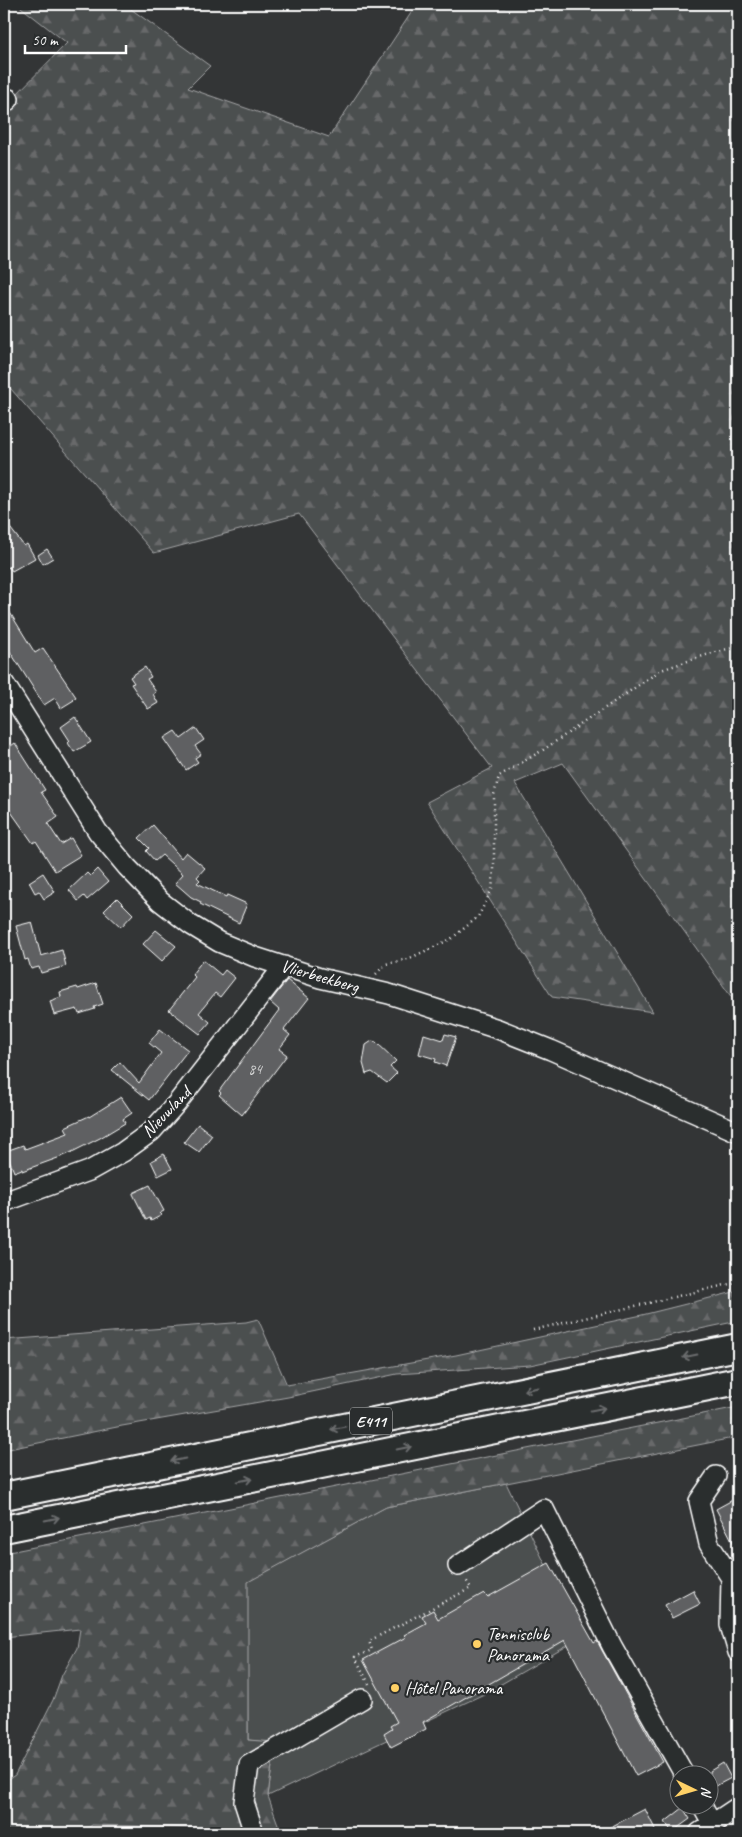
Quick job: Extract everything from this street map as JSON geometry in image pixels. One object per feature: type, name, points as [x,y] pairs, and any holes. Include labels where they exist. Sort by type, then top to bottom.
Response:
[{"type":"highway","name":"E411","points":[[4,1496],[738,1347]]},
{"type":"highway","name":"E411","points":[[4,1529],[738,1381]]},
{"type":"street","name":"Vlierbeekberg","points":[[4,683],[98,832],[127,867],[160,901],[191,925],[219,942],[284,966],[320,978],[373,990],[498,1029],[551,1050],[738,1132]]},
{"type":"street","name":"Nieuwland","points":[[4,1202],[89,1171],[123,1152],[152,1131],[182,1096],[284,966]]},
{"type":"street","points":[[716,1476],[699,1501],[709,1544],[731,1578],[730,1625],[738,1652]]},
{"type":"street","points":[[458,1566],[544,1509],[612,1646],[678,1764]]},
{"type":"street","points":[[254,1833],[244,1802],[249,1765],[362,1699]]},
{"type":"street","points":[[703,1814],[706,1829],[738,1807]]},
{"type":"path","points":[[373,990],[376,972],[386,964],[408,959],[451,939],[478,917],[492,889],[494,870],[494,794],[499,776],[543,750],[661,670],[718,651],[738,647]]},
{"type":"path","points":[[532,1330],[738,1282]]},
{"type":"path","points":[[362,1699],[375,1694],[355,1657],[372,1650],[369,1641],[471,1588],[458,1566]]},
{"type":"green space","points":[[17,4],[124,4],[210,66],[188,88],[329,137],[417,4],[738,4],[738,1000],[735,1002],[563,763],[515,783],[653,1012],[552,997],[427,802],[492,768],[299,514],[154,553],[4,381],[4,107],[67,43]]},
{"type":"green space","points":[[738,1291],[738,1321],[530,1365],[397,1374],[288,1397],[122,1426],[4,1450],[4,1340],[246,1322],[258,1319],[287,1385],[456,1355],[642,1315]]},
{"type":"green space","points":[[738,1407],[738,1437],[386,1507],[248,1582],[248,1740],[275,1742],[268,1796],[281,1833],[194,1833],[194,1828],[92,1825],[81,1833],[4,1833],[4,1782],[15,1775],[53,1700],[62,1675],[77,1648],[80,1629],[4,1637],[4,1553]]},
{"type":"green space","points":[[506,1483],[581,1638],[484,1694],[268,1796],[275,1743],[248,1740],[247,1582],[386,1507]]},
{"type":"building","points":[[4,520],[24,546],[27,544],[35,558],[12,571],[9,567],[4,571]]},
{"type":"building","points":[[47,549],[53,558],[43,564],[38,555]]},
{"type":"building","points":[[4,603],[35,653],[43,648],[76,697],[74,700],[61,708],[55,698],[44,705],[4,642]]},
{"type":"building","points":[[145,667],[151,677],[147,679],[156,692],[153,694],[158,703],[148,709],[131,684],[134,683],[130,677]]},
{"type":"building","points":[[75,717],[91,742],[74,752],[68,743],[70,741],[61,727]]},
{"type":"building","points":[[196,728],[204,740],[195,746],[201,754],[195,758],[198,762],[186,770],[164,738],[175,731],[181,739]]},
{"type":"building","points":[[15,743],[45,790],[41,792],[58,817],[48,824],[61,844],[71,838],[81,855],[55,871],[36,841],[33,843],[4,802],[4,751]]},
{"type":"building","points":[[153,825],[181,858],[186,852],[205,868],[197,877],[200,880],[197,883],[226,897],[227,895],[247,904],[239,923],[200,904],[201,902],[191,897],[175,883],[183,874],[162,855],[155,861],[146,851],[149,848],[139,838]]},
{"type":"building","points":[[97,869],[108,882],[87,900],[84,896],[78,901],[69,890],[87,873],[90,876]]},
{"type":"building","points":[[43,873],[55,892],[44,899],[39,891],[35,893],[29,882]]},
{"type":"building","points":[[117,898],[133,914],[121,927],[104,911]]},
{"type":"building","points":[[32,922],[41,956],[62,950],[66,966],[41,973],[39,967],[31,969],[28,959],[25,960],[16,926]]},
{"type":"building","points":[[156,930],[176,946],[162,961],[143,944]]},
{"type":"building","points":[[203,960],[221,975],[225,970],[235,978],[220,997],[215,993],[199,1013],[210,1022],[200,1034],[169,1010],[195,977],[192,974]]},
{"type":"building","points":[[287,980],[309,998],[284,1030],[290,1035],[279,1049],[287,1055],[242,1115],[219,1095],[221,1093],[219,1091],[279,1010],[270,1002]]},
{"type":"building","points":[[96,983],[103,1004],[94,1007],[95,1009],[79,1014],[77,1009],[54,1015],[50,1001],[61,997],[60,992]]},
{"type":"building","points":[[160,1029],[188,1050],[149,1100],[112,1070],[120,1062],[139,1083],[161,1053],[149,1043]]},
{"type":"building","points":[[424,1034],[443,1040],[445,1034],[456,1037],[446,1066],[435,1062],[436,1059],[419,1054]]},
{"type":"building","points":[[372,1041],[376,1042],[396,1061],[390,1067],[397,1073],[387,1083],[372,1072],[366,1074],[363,1063],[366,1045]]},
{"type":"building","points":[[121,1097],[132,1113],[123,1119],[125,1123],[66,1155],[22,1171],[22,1169],[14,1172],[6,1151],[23,1145],[25,1149],[68,1133],[65,1127],[89,1117]]},
{"type":"building","points":[[198,1124],[212,1135],[199,1152],[184,1142]]},
{"type":"building","points":[[164,1154],[172,1169],[158,1176],[151,1161]]},
{"type":"building","points":[[150,1185],[164,1211],[160,1213],[162,1215],[151,1221],[150,1218],[146,1220],[133,1194]]},
{"type":"building","points":[[738,1497],[738,1552],[716,1509]]},
{"type":"building","name":"Tennisclub Panorama","points":[[549,1563],[594,1643],[597,1641],[663,1762],[636,1776],[565,1640],[423,1722],[426,1729],[391,1747],[384,1734],[392,1729],[390,1726],[397,1722],[363,1660],[406,1637],[404,1635],[426,1623],[422,1616],[433,1610],[438,1619],[484,1593],[488,1597]]},
{"type":"building","points":[[693,1590],[700,1604],[672,1618],[665,1605]]},
{"type":"building","points":[[723,1763],[731,1778],[720,1784],[720,1765]]},
{"type":"building","points":[[645,1809],[655,1829],[647,1833],[599,1833]]},
{"type":"building","points":[[675,1814],[687,1814],[690,1819],[672,1832],[665,1822]]},
{"type":"place","name":"Tennisclub Panorama","points":[[477,1644]]},
{"type":"place","name":"Hôtel Panorama","points":[[395,1688]]}]
